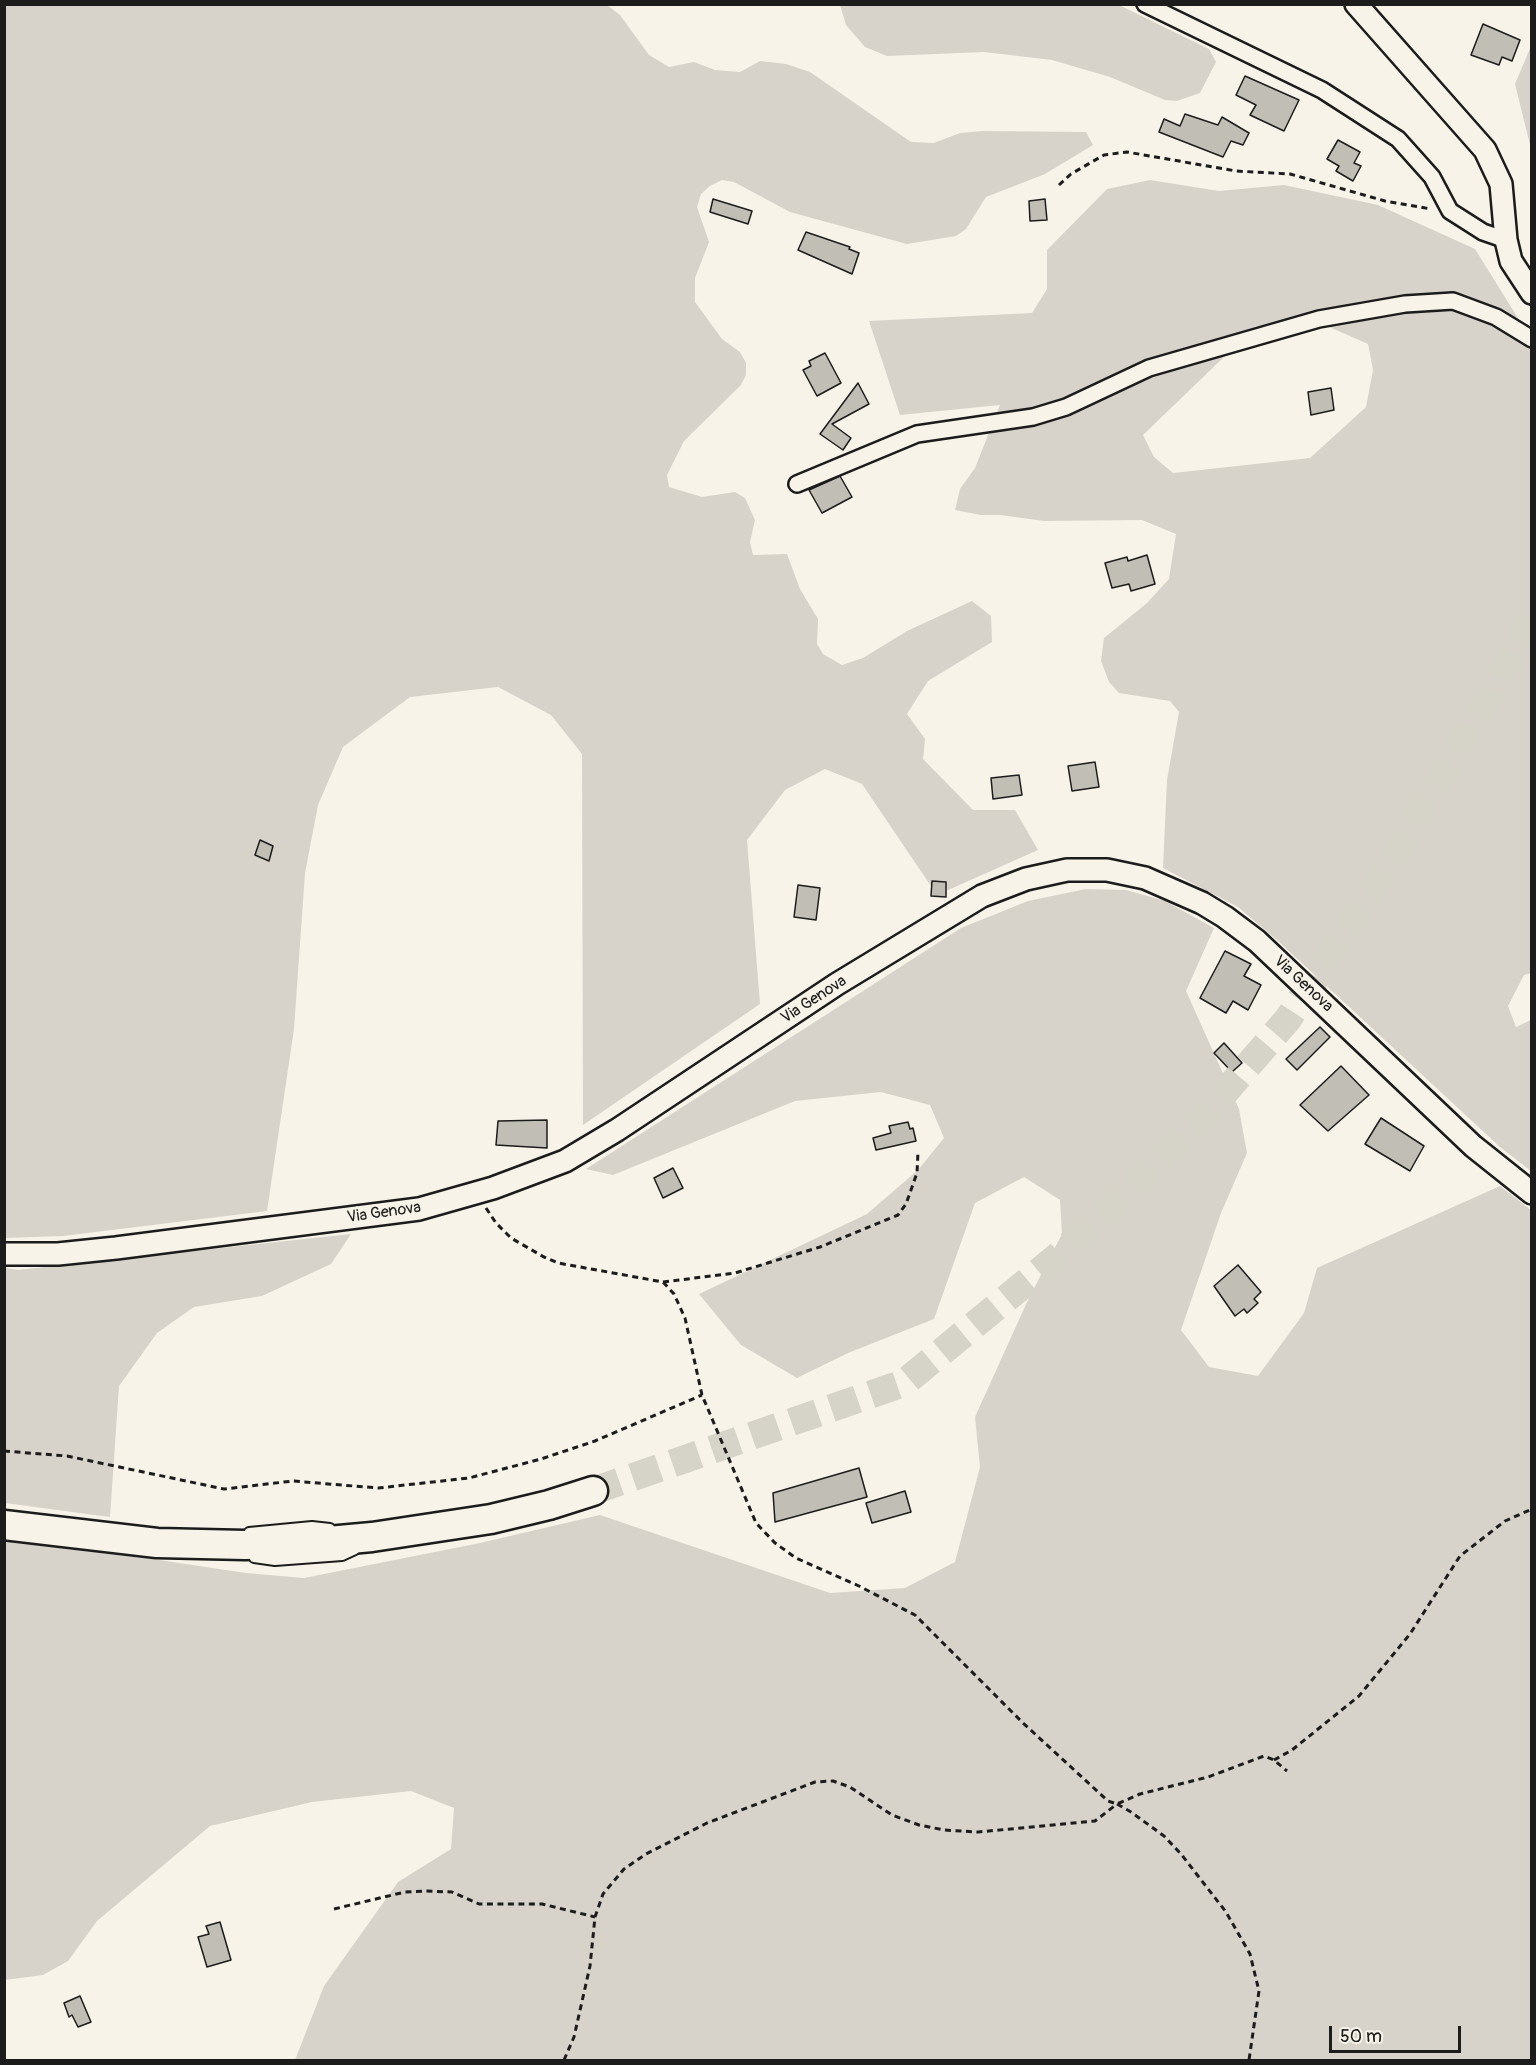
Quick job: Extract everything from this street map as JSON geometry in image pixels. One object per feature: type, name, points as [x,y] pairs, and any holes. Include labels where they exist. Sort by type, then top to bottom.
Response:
[{"type":"highway","points":[[4,1525],[157,1543],[226,1541],[306,1543],[372,1537],[491,1519],[549,1505],[593,1491]]},
{"type":"main road","points":[[1356,4],[1485,150],[1501,184],[1506,240],[1511,261],[1532,292]]},
{"type":"main road","name":"Via Genova","points":[[4,1254],[57,1254],[116,1248],[419,1209],[476,1193],[565,1161],[628,1123],[847,978],[982,896],[1026,879],[1067,870],[1107,870],[1145,878],[1202,903],[1225,917],[1257,941],[1473,1146],[1532,1192]]},
{"type":"street","points":[[1145,4],[1322,90],[1398,140],[1432,177],[1450,211],[1483,232],[1506,240]]},
{"type":"street","points":[[797,484],[917,434],[1033,417],[1066,407],[1149,369],[1319,319],[1405,304],[1453,301],[1496,317],[1532,339]]},
{"type":"lane","points":[[243,1533],[312,1526],[336,1529]]},
{"type":"lane","points":[[345,1531],[372,1537]]},
{"type":"path","points":[[1059,185],[1071,174],[1104,155],[1127,152],[1236,171],[1290,174],[1385,201],[1450,211]]},
{"type":"path","points":[[476,1193],[496,1223],[519,1243],[544,1257],[558,1263],[663,1282],[735,1273],[820,1247],[898,1215],[906,1204],[917,1173],[918,1152]]},
{"type":"path","points":[[663,1282],[674,1294],[685,1318],[702,1395],[756,1523],[775,1543],[796,1558],[859,1586],[915,1615],[1023,1723],[1108,1801],[1131,1812],[1172,1844],[1226,1912],[1250,1954],[1259,1991],[1249,2061]]},
{"type":"path","points":[[4,1451],[67,1456],[224,1489],[293,1481],[378,1488],[469,1478],[541,1459],[595,1441],[702,1395]]},
{"type":"path","points":[[1274,1760],[1292,1750],[1359,1696],[1410,1634],[1460,1556],[1505,1521],[1532,1509]]},
{"type":"path","points":[[564,2061],[574,2037],[588,1975],[595,1917],[603,1894],[624,1869],[646,1854],[707,1823],[815,1782],[833,1781],[850,1787],[892,1815],[919,1825],[944,1830],[978,1832],[1095,1821],[1117,1804],[1140,1794],[1208,1777],[1264,1756],[1274,1760],[1287,1771]]},
{"type":"path","points":[[334,1909],[405,1892],[425,1891],[452,1892],[479,1904],[542,1904],[595,1917]]},
{"type":"shaded area","points":[[4,5],[607,5],[620,15],[649,55],[669,67],[694,62],[715,70],[740,72],[760,61],[786,64],[810,72],[911,142],[934,143],[960,133],[983,131],[1086,132],[1093,145],[1045,174],[986,197],[966,229],[956,236],[907,244],[790,212],[734,182],[722,180],[710,186],[701,194],[697,207],[709,242],[695,278],[695,302],[722,339],[740,352],[746,363],[746,375],[741,385],[684,441],[667,475],[669,487],[702,497],[735,492],[745,498],[755,520],[750,542],[753,555],[787,554],[800,589],[818,619],[817,644],[823,654],[842,665],[863,658],[907,631],[972,601],[991,616],[992,642],[928,681],[907,714],[925,739],[923,759],[973,810],[1015,810],[1038,850],[937,895],[862,784],[825,769],[785,790],[747,840],[760,1004],[583,1125],[582,754],[551,715],[498,687],[410,697],[343,747],[318,805],[305,873],[294,1029],[267,1211],[63,1236],[5,1238]]},
{"type":"shaded area","points":[[840,5],[1119,5],[1209,49],[1216,62],[1200,93],[1177,101],[1165,100],[1110,77],[1052,60],[984,52],[887,56],[865,47],[846,25]]},
{"type":"shaded area","points":[[1532,46],[1531,149],[1515,84]]},
{"type":"shaded area","points":[[1150,180],[1219,191],[1284,185],[1378,205],[1475,249],[1531,339],[1532,973],[1524,975],[1508,1006],[1516,1027],[1531,1020],[1531,1171],[1500,1147],[1278,941],[1238,907],[1163,868],[1167,780],[1179,712],[1170,701],[1119,693],[1109,682],[1101,661],[1104,638],[1147,603],[1169,579],[1176,534],[1142,520],[1044,521],[955,510],[960,489],[975,468],[1000,405],[900,415],[869,321],[1032,313],[1047,289],[1047,250],[1107,189]],"holes":[[[1327,326],[1368,344],[1373,370],[1366,407],[1310,458],[1173,473],[1154,457],[1143,435],[1225,356]]]},
{"type":"shaded area","points":[[1086,889],[1126,890],[1165,901],[1214,928],[1186,991],[1239,1109],[1247,1153],[1221,1213],[1181,1330],[1209,1367],[1258,1376],[1304,1313],[1317,1268],[1500,1186],[1531,1210],[1531,2060],[295,2060],[324,1986],[398,1882],[451,1849],[454,1808],[411,1791],[312,1802],[210,1826],[97,1921],[68,1961],[43,1975],[5,1980],[4,1541],[246,1573],[304,1578],[480,1543],[600,1515],[830,1593],[905,1588],[955,1562],[980,1467],[975,1417],[1027,1302],[1062,1234],[1060,1200],[1024,1177],[975,1203],[934,1319],[848,1353],[797,1378],[741,1345],[699,1294],[867,1214],[918,1170],[944,1138],[930,1105],[881,1092],[795,1101],[613,1175],[586,1169],[961,928],[1028,901]]},
{"type":"shaded area","points":[[351,1234],[331,1264],[262,1296],[194,1307],[157,1333],[119,1386],[110,1517],[5,1503],[5,1268],[18,1270]]},
{"type":"building","points":[[1483,24],[1520,40],[1512,61],[1502,57],[1499,65],[1471,55]]},
{"type":"building","points":[[1245,76],[1299,100],[1284,131],[1250,115],[1256,105],[1236,95]]},
{"type":"building","points":[[1185,114],[1218,125],[1222,117],[1249,133],[1243,145],[1231,141],[1223,157],[1159,132],[1164,119],[1180,126]]},
{"type":"building","points":[[1338,140],[1360,152],[1354,163],[1361,166],[1353,181],[1336,171],[1339,166],[1327,159]]},
{"type":"building","points":[[713,199],[752,211],[748,224],[710,212]]},
{"type":"building","points":[[1045,199],[1047,220],[1030,221],[1029,201]]},
{"type":"building","points":[[806,232],[850,247],[849,249],[859,253],[852,274],[798,250]]},
{"type":"building","points":[[825,353],[841,383],[817,396],[803,370],[811,366],[809,361]]},
{"type":"building","points":[[858,383],[869,404],[832,424],[851,438],[843,450],[820,434]]},
{"type":"building","points":[[1331,388],[1334,410],[1311,415],[1308,392]]},
{"type":"building","points":[[840,476],[852,497],[822,513],[809,490]]},
{"type":"building","points":[[1147,555],[1155,584],[1131,591],[1129,584],[1112,588],[1105,563],[1127,557],[1128,561]]},
{"type":"building","points":[[1095,762],[1099,787],[1072,791],[1068,766]]},
{"type":"building","points":[[1019,775],[1022,795],[993,799],[991,778]]},
{"type":"building","points":[[260,840],[273,846],[269,861],[255,855]]},
{"type":"building","points":[[932,881],[946,882],[946,897],[931,896]]},
{"type":"building","points":[[798,885],[820,888],[816,920],[794,917]]},
{"type":"building","points":[[1225,951],[1251,964],[1244,976],[1261,985],[1248,1010],[1233,1001],[1226,1013],[1200,998]]},
{"type":"building","points":[[1320,1027],[1330,1037],[1297,1070],[1286,1059]]},
{"type":"building","points":[[1224,1043],[1242,1063],[1232,1072],[1214,1053]]},
{"type":"building","points":[[1341,1066],[1369,1095],[1328,1131],[1300,1105]]},
{"type":"building","points":[[1381,1118],[1424,1146],[1410,1171],[1365,1144]]},
{"type":"building","points":[[547,1120],[547,1148],[496,1145],[498,1121]]},
{"type":"building","points":[[908,1122],[910,1129],[913,1128],[916,1141],[876,1150],[873,1138],[891,1133],[889,1126]]},
{"type":"building","points":[[673,1168],[683,1188],[663,1198],[654,1178]]},
{"type":"building","points":[[1238,1265],[1261,1292],[1254,1299],[1258,1303],[1247,1313],[1244,1309],[1235,1316],[1214,1286]]},
{"type":"building","points":[[859,1468],[867,1497],[775,1522],[773,1493]]},
{"type":"building","points":[[905,1491],[911,1512],[872,1523],[866,1503]]},
{"type":"building","points":[[220,1922],[231,1960],[207,1967],[198,1937],[209,1934],[206,1926]]},
{"type":"building","points":[[80,1996],[91,2022],[78,2027],[72,2015],[69,2017],[64,2003]]},
{"type":"tunnel","points":[[593,1491],[904,1383],[1058,1256],[1201,1120],[1288,1019],[1385,872],[1486,701],[1532,617]]}]
